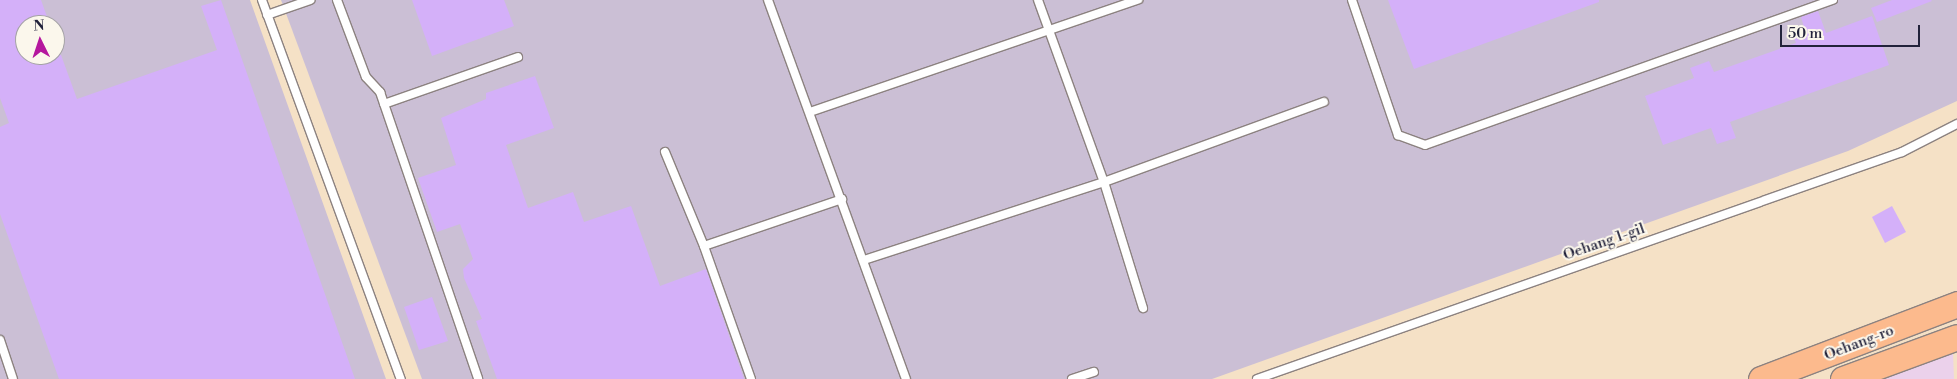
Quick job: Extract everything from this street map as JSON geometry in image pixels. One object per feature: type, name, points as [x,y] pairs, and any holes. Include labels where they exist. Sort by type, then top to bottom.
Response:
[{"type":"main road","name":"Oehang-ro","points":[[1761,379],[1957,304]]},
{"type":"main road","name":"Oehang-ro","points":[[1843,379],[1957,337]]},
{"type":"lane","points":[[262,0],[401,379]]},
{"type":"lane","points":[[267,15],[310,0]]},
{"type":"lane","points":[[337,0],[366,78],[384,104],[478,379]]},
{"type":"lane","points":[[768,0],[906,379]]},
{"type":"lane","points":[[1038,0],[1104,182],[1144,308]]},
{"type":"lane","points":[[810,112],[1138,0]]},
{"type":"lane","points":[[1352,0],[1398,134],[1425,145],[1834,0]]},
{"type":"lane","points":[[384,104],[518,57]]},
{"type":"lane","points":[[864,260],[1104,182],[1324,102]]},
{"type":"lane","name":"Oehang 1-gil","points":[[1257,379],[1902,152],[1957,124]]},
{"type":"lane","points":[[664,152],[704,246],[751,379]]},
{"type":"lane","points":[[704,246],[842,199]]},
{"type":"lane","points":[[0,340],[13,379]]},
{"type":"lane","points":[[1072,379],[1094,372]]},
{"type":"shaded area","points":[[0,0],[250,0],[386,379],[0,379]]},
{"type":"shaded area","points":[[281,0],[1957,0],[1957,101],[1848,151],[1212,379],[422,379]]},
{"type":"shaded area","points":[[1953,353],[1954,379],[1879,379]]},
{"type":"building","points":[[0,0],[41,0],[46,15],[15,15],[15,65],[65,65],[77,99],[217,50],[201,6],[221,0],[355,379],[59,379],[0,214],[0,127],[9,123],[0,98]]},
{"type":"building","points":[[412,0],[504,0],[514,26],[432,56]]},
{"type":"building","points":[[1388,0],[1599,0],[1599,2],[1414,69]]},
{"type":"building","points":[[1892,0],[1932,1],[1877,22],[1871,8]]},
{"type":"building","points":[[1818,11],[1826,33],[1872,16],[1889,65],[1730,122],[1736,138],[1717,144],[1711,128],[1663,145],[1645,96],[1694,78],[1690,68],[1709,61],[1714,72],[1796,43],[1791,31],[1804,27],[1801,17]]},
{"type":"building","points":[[535,76],[554,128],[506,145],[528,208],[573,192],[584,222],[631,206],[660,286],[706,269],[744,379],[497,379],[476,321],[482,319],[464,278],[463,269],[473,259],[460,224],[437,232],[418,178],[456,165],[441,118],[486,99],[486,93]]},
{"type":"building","points":[[1892,206],[1906,232],[1885,243],[1872,217]]},
{"type":"building","points":[[432,297],[448,341],[419,350],[404,307]]}]
